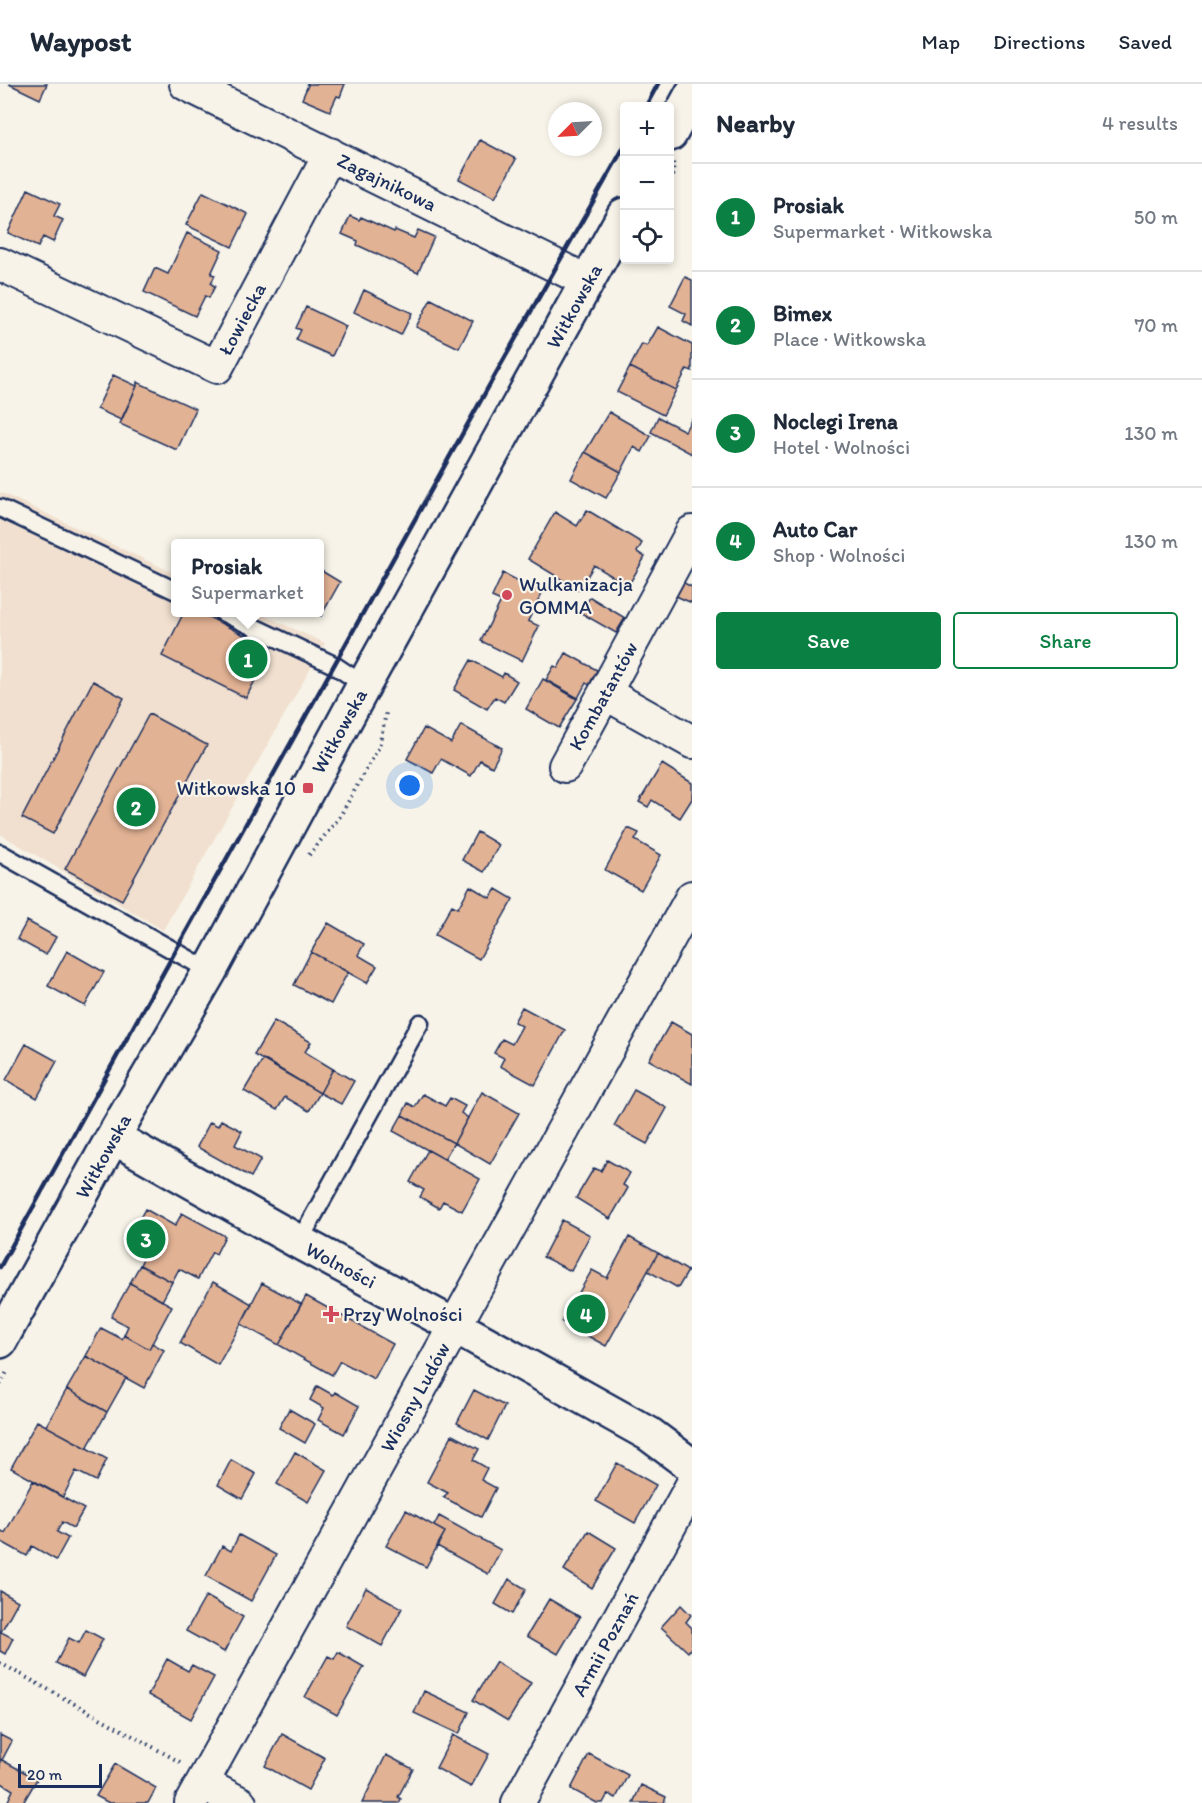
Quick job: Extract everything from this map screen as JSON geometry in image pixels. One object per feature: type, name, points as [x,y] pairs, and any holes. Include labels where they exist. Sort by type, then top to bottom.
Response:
[{"type":"street","name":"Zagajnikowa","points":[[186,84],[587,281]]},
{"type":"street","points":[[674,125],[692,94]]},
{"type":"street","name":"Łowiecka","points":[[0,264],[217,367],[330,154]]},
{"type":"street","name":"Witkowska","points":[[0,1341],[112,1137],[210,971],[364,685],[620,222]]},
{"type":"street","name":"Kombatantów","points":[[565,766],[692,532]]},
{"type":"street","points":[[605,693],[692,742]]},
{"type":"street","name":"Wiosny Ludów","points":[[196,1793],[692,897]]},
{"type":"street","name":"Wolności","points":[[112,1137],[648,1434],[692,1466]]},
{"type":"street","name":"Armii Poznań","points":[[518,1803],[692,1485]]},
{"type":"street","points":[[196,1793],[240,1803]]},
{"type":"lane","points":[[0,508],[171,589]]},
{"type":"lane","points":[[233,617],[334,665],[364,685]]},
{"type":"lane","points":[[0,853],[210,971]]},
{"type":"lane","points":[[299,1242],[420,1023]]},
{"type":"path","points":[[0,1663],[181,1762],[196,1793]]},
{"type":"shaded area","points":[[0,492],[171,572],[171,617],[268,617],[325,643],[163,930],[0,834]]},
{"type":"building","points":[[9,84],[47,84],[40,99]]},
{"type":"building","points":[[306,84],[345,84],[340,97],[337,96],[330,111],[302,99],[308,85]]},
{"type":"building","points":[[480,140],[516,159],[495,198],[459,179]]},
{"type":"building","points":[[28,189],[60,204],[54,216],[63,220],[53,242],[43,237],[38,247],[8,233]]},
{"type":"building","points":[[203,192],[248,214],[232,247],[186,225]]},
{"type":"building","points":[[350,216],[359,220],[361,217],[414,238],[418,230],[434,237],[418,273],[357,245],[358,241],[342,234]]},
{"type":"building","points":[[187,233],[222,250],[211,274],[215,275],[211,284],[215,286],[209,298],[205,296],[195,316],[144,292],[155,268],[168,274]]},
{"type":"building","points":[[685,277],[692,280],[692,326],[683,321],[686,314],[670,306]]},
{"type":"building","points":[[364,290],[412,313],[401,335],[354,312]]},
{"type":"building","points":[[431,299],[473,321],[459,348],[416,327]]},
{"type":"building","points":[[306,307],[346,326],[332,356],[296,340],[301,330],[296,328]]},
{"type":"building","points":[[658,327],[692,345],[692,371],[687,369],[676,390],[630,367],[642,344],[647,346]]},
{"type":"building","points":[[630,367],[676,390],[663,415],[617,392]]},
{"type":"building","points":[[113,375],[137,386],[121,420],[97,409]]},
{"type":"building","points":[[137,382],[196,409],[177,450],[120,424]]},
{"type":"building","points":[[609,412],[651,436],[642,452],[634,447],[621,472],[585,452]]},
{"type":"building","points":[[658,417],[685,431],[692,418],[692,454],[651,432]]},
{"type":"building","points":[[585,452],[621,472],[606,498],[571,479]]},
{"type":"building","points":[[587,510],[642,543],[637,552],[645,557],[628,586],[594,565],[579,590],[528,559],[555,512],[577,526]]},
{"type":"building","points":[[324,572],[340,582],[324,611]]},
{"type":"building","points":[[503,573],[542,593],[528,621],[539,626],[522,661],[481,641],[501,601],[492,597]]},
{"type":"building","points":[[682,582],[692,587],[692,603],[676,596]]},
{"type":"building","points":[[590,597],[625,618],[616,633],[581,613]]},
{"type":"building","points":[[182,617],[209,617],[271,649],[246,698],[162,656]]},
{"type":"building","points":[[566,653],[597,670],[589,685],[586,683],[578,698],[546,680],[554,666],[558,668]]},
{"type":"building","points":[[471,660],[502,677],[504,673],[517,681],[504,702],[495,697],[487,709],[454,690]]},
{"type":"building","points":[[543,679],[577,699],[559,728],[526,709]]},
{"type":"building","points":[[93,681],[124,698],[53,834],[22,818]]},
{"type":"building","points":[[149,714],[207,745],[122,900],[65,869]]},
{"type":"building","points":[[461,725],[502,748],[492,767],[480,760],[471,776],[441,759],[433,773],[407,759],[424,728],[451,743]]},
{"type":"building","points":[[662,764],[692,783],[692,799],[680,818],[652,800],[648,807],[639,802]]},
{"type":"building","points":[[628,828],[639,833],[635,840],[661,855],[641,890],[605,870]]},
{"type":"building","points":[[477,832],[499,845],[484,872],[462,860]]},
{"type":"building","points":[[470,886],[490,898],[496,889],[513,899],[479,959],[435,935],[452,905],[458,908]]},
{"type":"building","points":[[27,921],[56,937],[46,955],[17,939]]},
{"type":"building","points":[[328,923],[364,944],[358,955],[377,966],[367,983],[311,952]]},
{"type":"building","points":[[67,951],[104,972],[85,1006],[48,986]]},
{"type":"building","points":[[311,952],[348,972],[331,1004],[294,985]]},
{"type":"building","points":[[522,1007],[565,1030],[535,1085],[500,1066],[504,1058],[494,1053],[502,1039],[512,1044],[522,1026],[514,1022]]},
{"type":"building","points":[[274,1021],[311,1042],[305,1052],[333,1069],[320,1093],[254,1055]]},
{"type":"building","points":[[671,1022],[692,1034],[692,1084],[649,1060]]},
{"type":"building","points":[[26,1044],[57,1061],[37,1098],[6,1080]]},
{"type":"building","points":[[263,1059],[320,1093],[309,1111],[285,1097],[277,1110],[244,1091]]},
{"type":"building","points":[[333,1069],[354,1081],[341,1104],[320,1093]]},
{"type":"building","points":[[634,1090],[667,1108],[647,1144],[614,1126]]},
{"type":"building","points":[[482,1092],[519,1113],[490,1164],[454,1143]]},
{"type":"building","points":[[423,1094],[445,1106],[450,1098],[465,1106],[461,1113],[468,1118],[454,1143],[402,1115],[408,1103],[415,1107]]},
{"type":"building","points":[[402,1115],[454,1143],[444,1159],[393,1131]]},
{"type":"building","points":[[221,1120],[242,1131],[235,1145],[261,1159],[251,1177],[197,1147],[210,1122],[218,1126]]},
{"type":"building","points":[[428,1150],[480,1179],[462,1211],[443,1201],[439,1208],[420,1197],[424,1190],[410,1182]]},
{"type":"building","points":[[607,1160],[630,1173],[623,1185],[628,1188],[610,1219],[576,1198],[594,1168],[601,1171]]},
{"type":"building","points":[[145,1209],[175,1226],[182,1213],[225,1236],[216,1254],[212,1252],[198,1279],[179,1269],[172,1282],[140,1265],[146,1252],[127,1242]]},
{"type":"building","points":[[562,1220],[590,1235],[571,1271],[543,1257]]},
{"type":"building","points":[[629,1237],[658,1253],[606,1346],[562,1322],[592,1270],[607,1278]]},
{"type":"building","points":[[658,1253],[688,1271],[678,1288],[648,1271]]},
{"type":"building","points":[[140,1265],[172,1282],[162,1301],[130,1283]]},
{"type":"building","points":[[213,1282],[252,1304],[218,1365],[180,1343]]},
{"type":"building","points":[[130,1283],[172,1306],[149,1349],[124,1335],[128,1326],[111,1317]]},
{"type":"building","points":[[262,1283],[301,1304],[279,1345],[241,1324]]},
{"type":"building","points":[[306,1296],[393,1344],[374,1379],[340,1361],[332,1375],[279,1345]]},
{"type":"building","points":[[101,1328],[122,1339],[124,1335],[149,1349],[152,1343],[164,1350],[144,1388],[86,1356]]},
{"type":"building","points":[[86,1356],[126,1378],[107,1412],[67,1389]]},
{"type":"building","points":[[317,1386],[333,1395],[335,1392],[359,1406],[344,1434],[318,1420],[324,1408],[310,1400]]},
{"type":"building","points":[[67,1389],[107,1412],[87,1448],[46,1426]]},
{"type":"building","points":[[474,1390],[505,1406],[488,1440],[457,1423]]},
{"type":"building","points":[[289,1409],[315,1424],[305,1443],[279,1428]]},
{"type":"building","points":[[37,1421],[107,1459],[96,1481],[76,1471],[63,1497],[11,1468]]},
{"type":"building","points":[[452,1435],[479,1449],[473,1460],[487,1468],[481,1480],[496,1488],[481,1517],[443,1497],[448,1493],[427,1482]]},
{"type":"building","points":[[295,1452],[326,1470],[308,1502],[277,1484]]},
{"type":"building","points":[[231,1460],[256,1474],[242,1499],[218,1485]]},
{"type":"building","points":[[617,1463],[656,1485],[635,1523],[596,1501]]},
{"type":"building","points":[[33,1481],[84,1509],[73,1528],[62,1522],[57,1532],[68,1538],[56,1560],[32,1546],[27,1556],[0,1541],[0,1530],[5,1533]]},
{"type":"building","points":[[406,1510],[445,1532],[426,1567],[386,1546]]},
{"type":"building","points":[[439,1516],[501,1550],[488,1574],[437,1546],[445,1532],[434,1526]]},
{"type":"building","points":[[588,1531],[616,1548],[592,1588],[564,1570]]},
{"type":"building","points":[[239,1535],[276,1555],[251,1601],[206,1576],[222,1546],[231,1551]]},
{"type":"building","points":[[509,1579],[526,1589],[512,1614],[495,1604]]},
{"type":"building","points":[[366,1588],[402,1608],[382,1646],[346,1626]]},
{"type":"building","points":[[0,1591],[18,1601],[1,1632],[13,1638],[5,1654],[0,1651]]},
{"type":"building","points":[[206,1596],[243,1617],[224,1652],[186,1631]]},
{"type":"building","points":[[549,1599],[580,1617],[558,1654],[527,1636]]},
{"type":"building","points":[[681,1605],[691,1615],[686,1622],[692,1628],[692,1647],[688,1652],[661,1627]]},
{"type":"building","points":[[86,1630],[103,1639],[83,1677],[56,1663],[69,1638],[79,1643]]},
{"type":"building","points":[[338,1652],[364,1667],[337,1715],[305,1697],[328,1656],[334,1659]]},
{"type":"building","points":[[167,1659],[188,1671],[192,1665],[214,1677],[191,1719],[148,1695]]},
{"type":"building","points":[[496,1662],[531,1683],[508,1721],[473,1700]]},
{"type":"building","points":[[424,1691],[469,1712],[459,1734],[414,1713]]},
{"type":"building","points":[[282,1734],[325,1758],[308,1790],[265,1766]]},
{"type":"building","points":[[0,1735],[12,1741],[2,1760],[0,1759]]},
{"type":"building","points":[[453,1735],[489,1754],[471,1787],[436,1768]]},
{"type":"building","points":[[589,1754],[628,1775],[616,1798],[608,1794],[603,1803],[597,1803],[571,1789]]},
{"type":"building","points":[[386,1755],[413,1769],[398,1797],[401,1799],[399,1803],[362,1803]]},
{"type":"building","points":[[0,1759],[37,1779],[23,1803],[7,1803],[13,1790],[0,1782]]},
{"type":"building","points":[[115,1764],[156,1788],[148,1803],[109,1803],[96,1796]]},
{"type":"building","points":[[641,1785],[666,1797],[664,1803],[633,1803]]},
{"type":"railway","points":[[648,102],[658,84]]},
{"type":"railway","points":[[0,1267],[620,154]]},
{"type":"place","name":"Wulkanizacja GOMMA","points":[[507,595]]},
{"type":"place","name":"Prosiak","points":[[248,659]]},
{"type":"place","name":"Witkowska 10","points":[[308,788]]},
{"type":"place","name":"Bimex","points":[[136,807]]},
{"type":"place","name":"Noclegi Irena","points":[[146,1239]]},
{"type":"place","name":"Przy Wolności","points":[[331,1314]]},
{"type":"place","name":"Auto Car","points":[[586,1314]]}]
